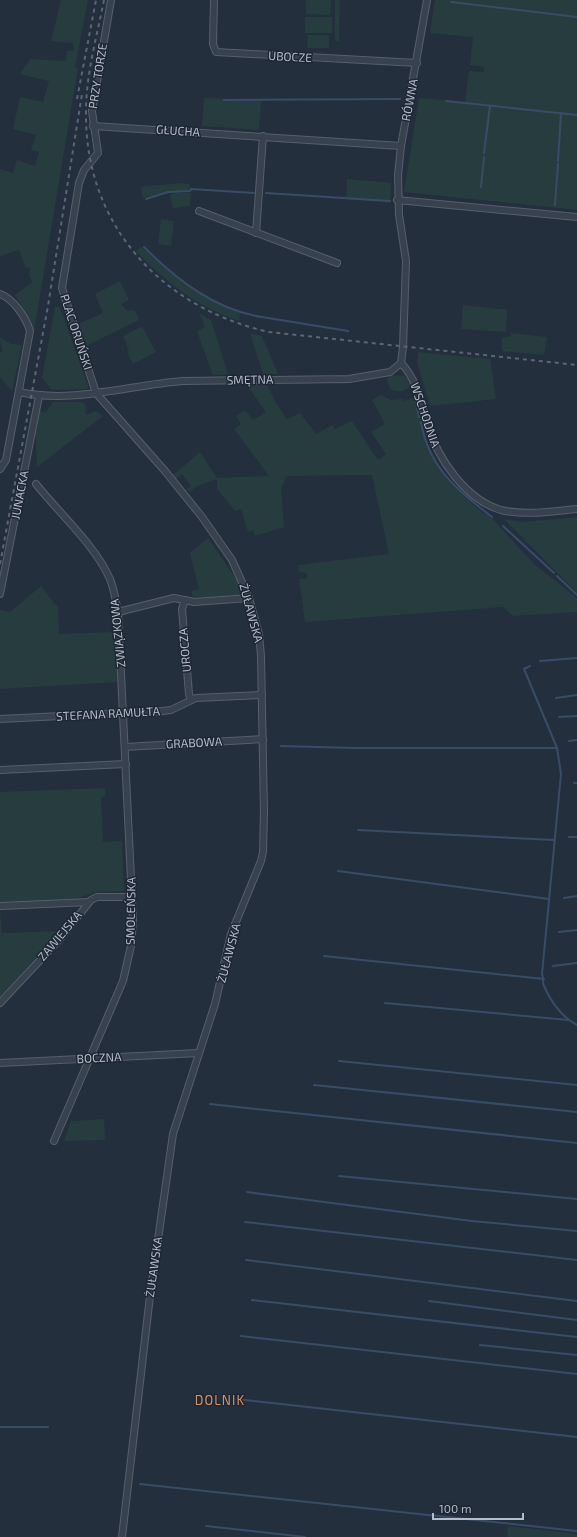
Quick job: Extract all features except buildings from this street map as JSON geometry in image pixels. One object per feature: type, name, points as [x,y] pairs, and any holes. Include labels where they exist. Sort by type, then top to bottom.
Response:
[{"type":"street","name":"PRZY TORZE","points":[[84,170],[98,154],[92,111],[111,0]]},
{"type":"street","name":"UBOCZE","points":[[214,0],[213,44],[216,52],[417,63]]},
{"type":"street","name":"RÓWNA","points":[[400,363],[404,330],[406,261],[397,200],[397,181],[401,146],[417,63],[427,0]]},
{"type":"street","name":"GŁUCHA","points":[[93,126],[401,146]]},
{"type":"street","points":[[256,233],[263,136]]},
{"type":"street","name":"PLAC ORUŃSKI","points":[[84,170],[79,183],[71,223],[62,288],[96,393]]},
{"type":"street","points":[[397,200],[577,217]]},
{"type":"street","points":[[199,211],[337,263]]},
{"type":"street","points":[[0,294],[11,300],[29,329],[29,343],[6,460],[0,469]]},
{"type":"street","name":"SMĘTNA","points":[[96,393],[125,388],[183,382],[361,378],[390,372],[400,363]]},
{"type":"street","name":"WSCHODNIA","points":[[400,363],[408,371],[416,385],[438,452],[448,469],[466,489],[478,498],[500,510],[530,512],[577,508]]},
{"type":"street","points":[[19,392],[39,396],[96,393]]},
{"type":"street","name":"ŻUŁAWSKA","points":[[96,393],[165,471],[202,517],[234,564],[249,598],[260,639],[262,695],[264,852],[232,934],[215,1004],[173,1134],[150,1296],[122,1537]]},
{"type":"street","name":"JUNACKA","points":[[0,594],[39,396]]},
{"type":"street","name":"ZWIĄZKOWA","points":[[36,484],[88,544],[103,567],[112,586],[118,612],[124,713]]},
{"type":"street","points":[[118,612],[174,598],[194,602],[249,598]]},
{"type":"street","name":"UROCZA","points":[[185,600],[182,609],[189,694],[191,700]]},
{"type":"street","name":"STEFANA RAMUŁTA","points":[[0,719],[167,711],[198,698],[262,695]]},
{"type":"street","name":"SMOLEŃSKA","points":[[54,1141],[126,970],[133,929],[124,713]]},
{"type":"street","name":"GRABOWA","points":[[125,747],[263,739]]},
{"type":"street","points":[[0,770],[126,764]]},
{"type":"street","name":"ZAWIEJSKA","points":[[0,1002],[59,940],[89,902],[97,897],[132,897]]},
{"type":"street","points":[[0,906],[89,902]]},
{"type":"street","name":"BOCZNA","points":[[0,1063],[198,1053]]},
{"type":"green space","points":[[61,0],[88,0],[75,67],[78,68],[34,331],[28,316],[15,295],[32,282],[29,275],[30,267],[26,268],[19,250],[0,256],[0,169],[13,173],[17,160],[35,166],[39,152],[31,150],[36,135],[13,129],[20,97],[43,102],[49,81],[20,74],[30,59],[66,61],[67,51],[74,51],[73,43],[51,41]]},
{"type":"green space","points":[[306,0],[331,0],[330,15],[306,14]]},
{"type":"green space","points":[[335,0],[340,0],[339,41],[335,41]]},
{"type":"green space","points":[[435,0],[577,0],[577,210],[404,192],[419,98],[465,102],[469,71],[484,72],[484,67],[470,65],[473,37],[430,33]]},
{"type":"green space","points":[[305,17],[332,17],[332,33],[305,33]]},
{"type":"green space","points":[[308,35],[329,35],[329,48],[307,48]]},
{"type":"green space","points":[[204,98],[261,100],[259,130],[202,126]]},
{"type":"green space","points":[[347,179],[391,183],[390,203],[346,199]]},
{"type":"green space","points":[[180,183],[190,184],[189,192],[168,192],[143,198],[141,187]]},
{"type":"green space","points":[[176,193],[191,193],[190,206],[173,208],[170,195]]},
{"type":"green space","points":[[161,219],[174,221],[171,246],[158,244]]},
{"type":"green space","points":[[141,247],[176,276],[200,293],[226,307],[240,312],[239,321],[210,309],[171,283],[136,251]]},
{"type":"green space","points":[[120,281],[129,300],[121,304],[127,311],[134,310],[139,318],[137,321],[86,346],[78,324],[103,313],[95,294]]},
{"type":"green space","points":[[61,298],[92,386],[90,386],[61,302]]},
{"type":"green space","points":[[463,305],[507,310],[506,332],[461,329]]},
{"type":"green space","points":[[55,307],[60,307],[88,386],[87,389],[52,390],[42,378]]},
{"type":"green space","points":[[199,313],[211,320],[228,374],[214,375],[212,373],[197,331],[205,327]]},
{"type":"green space","points":[[141,327],[143,328],[156,352],[133,364],[127,352],[129,350],[123,336]]},
{"type":"green space","points":[[250,333],[262,336],[278,374],[263,374]]},
{"type":"green space","points":[[511,333],[547,337],[544,355],[502,351],[502,338],[511,336]]},
{"type":"green space","points":[[0,337],[11,344],[22,345],[12,391],[0,377],[0,353],[2,352]]},
{"type":"green space","points":[[418,352],[490,359],[496,399],[430,406],[417,362]]},
{"type":"green space","points":[[389,375],[405,376],[412,384],[403,391],[391,390],[387,381]]},
{"type":"green space","points":[[246,384],[267,384],[276,403],[287,419],[300,413],[316,434],[332,425],[334,429],[352,421],[377,459],[380,459],[386,454],[371,432],[385,424],[372,400],[381,395],[391,400],[402,399],[403,401],[416,397],[424,426],[421,427],[426,442],[438,466],[445,476],[484,514],[490,516],[534,564],[577,598],[577,612],[513,616],[503,607],[305,622],[299,579],[307,578],[307,573],[299,572],[298,565],[389,554],[372,475],[287,476],[281,489],[284,527],[255,536],[253,530],[248,532],[241,509],[235,511],[217,489],[217,479],[197,486],[189,492],[187,489],[191,486],[182,474],[176,479],[173,475],[200,452],[217,478],[269,476],[234,429],[241,424],[236,416],[245,410],[253,420],[266,412]]},
{"type":"green space","points":[[53,402],[82,402],[85,404],[86,415],[96,411],[103,416],[37,467],[36,437],[32,434],[38,409],[45,413]]},
{"type":"green space","points":[[577,517],[577,593],[504,519],[523,522]]},
{"type":"green space","points":[[208,538],[238,582],[241,590],[238,595],[193,598],[191,591],[199,589],[190,553]]},
{"type":"green space","points":[[41,586],[54,603],[53,605],[56,604],[58,607],[59,634],[115,632],[117,682],[0,689],[0,610],[10,612]]},
{"type":"green space","points":[[105,788],[105,796],[101,797],[103,842],[122,841],[124,891],[97,892],[69,901],[0,904],[0,792]]},
{"type":"green space","points":[[0,909],[2,933],[63,931],[0,999]]},
{"type":"green space","points":[[104,1119],[105,1140],[64,1141],[71,1121]]},
{"type":"green space","points":[[508,1526],[577,1534],[577,1537],[507,1537]]},
{"type":"waterway","points":[[451,2],[577,17]]},
{"type":"waterway","points":[[224,100],[400,99]]},
{"type":"waterway","points":[[446,101],[577,115]]},
{"type":"waterway","points":[[484,153],[490,106]]},
{"type":"waterway","points":[[558,161],[561,113]]},
{"type":"waterway","points":[[481,187],[484,157]]},
{"type":"waterway","points":[[555,205],[558,164]]},
{"type":"waterway","points":[[146,199],[168,192],[190,191],[191,189],[254,193]]},
{"type":"waterway","points":[[266,193],[390,201]]},
{"type":"waterway","points":[[144,247],[183,282],[212,300],[244,313],[261,317]]},
{"type":"waterway","points":[[262,317],[348,331]]},
{"type":"waterway","points":[[415,398],[419,417]]},
{"type":"waterway","points":[[421,422],[425,438],[431,452],[446,477],[467,497],[492,517]]},
{"type":"waterway","points":[[503,526],[554,573]]},
{"type":"waterway","points":[[557,576],[577,595]]},
{"type":"waterway","points":[[540,661],[577,658]]},
{"type":"waterway","points":[[530,666],[524,669],[557,748],[561,774],[542,974],[543,983],[550,998],[566,1018],[577,1025]]},
{"type":"waterway","points":[[556,698],[577,695]]},
{"type":"waterway","points":[[559,717],[577,716]]},
{"type":"waterway","points":[[569,741],[577,740]]},
{"type":"waterway","points":[[281,746],[354,748],[557,748]]},
{"type":"waterway","points":[[358,830],[554,840]]},
{"type":"waterway","points":[[569,837],[577,837]]},
{"type":"waterway","points":[[338,871],[549,899]]},
{"type":"waterway","points":[[564,898],[577,896]]},
{"type":"waterway","points":[[559,932],[577,930]]},
{"type":"waterway","points":[[324,956],[544,979]]},
{"type":"waterway","points":[[553,966],[577,963]]},
{"type":"waterway","points":[[385,1003],[568,1020]]},
{"type":"waterway","points":[[339,1061],[577,1085]]},
{"type":"waterway","points":[[314,1085],[577,1112]]},
{"type":"waterway","points":[[210,1104],[577,1143]]},
{"type":"waterway","points":[[339,1176],[577,1199]]},
{"type":"waterway","points":[[247,1192],[472,1221],[577,1231]]},
{"type":"waterway","points":[[245,1222],[577,1260]]},
{"type":"waterway","points":[[246,1260],[577,1301]]},
{"type":"waterway","points":[[252,1300],[577,1337]]},
{"type":"waterway","points":[[429,1301],[577,1320]]},
{"type":"waterway","points":[[241,1336],[577,1374]]},
{"type":"waterway","points":[[480,1345],[577,1355]]},
{"type":"waterway","points":[[236,1399],[577,1437]]},
{"type":"waterway","points":[[0,1427],[48,1427]]},
{"type":"waterway","points":[[140,1484],[577,1531]]},
{"type":"waterway","points":[[206,1526],[305,1537]]},
{"type":"railway","points":[[77,99],[96,0]]},
{"type":"railway","points":[[104,0],[92,55],[86,97],[89,152],[99,190],[115,224],[136,255],[163,281],[195,303],[230,320],[269,332],[577,365]]},
{"type":"railway","points":[[0,564],[48,306],[82,94]]},
{"type":"district","name":"DOLNIK","points":[[220,1400]]}]
